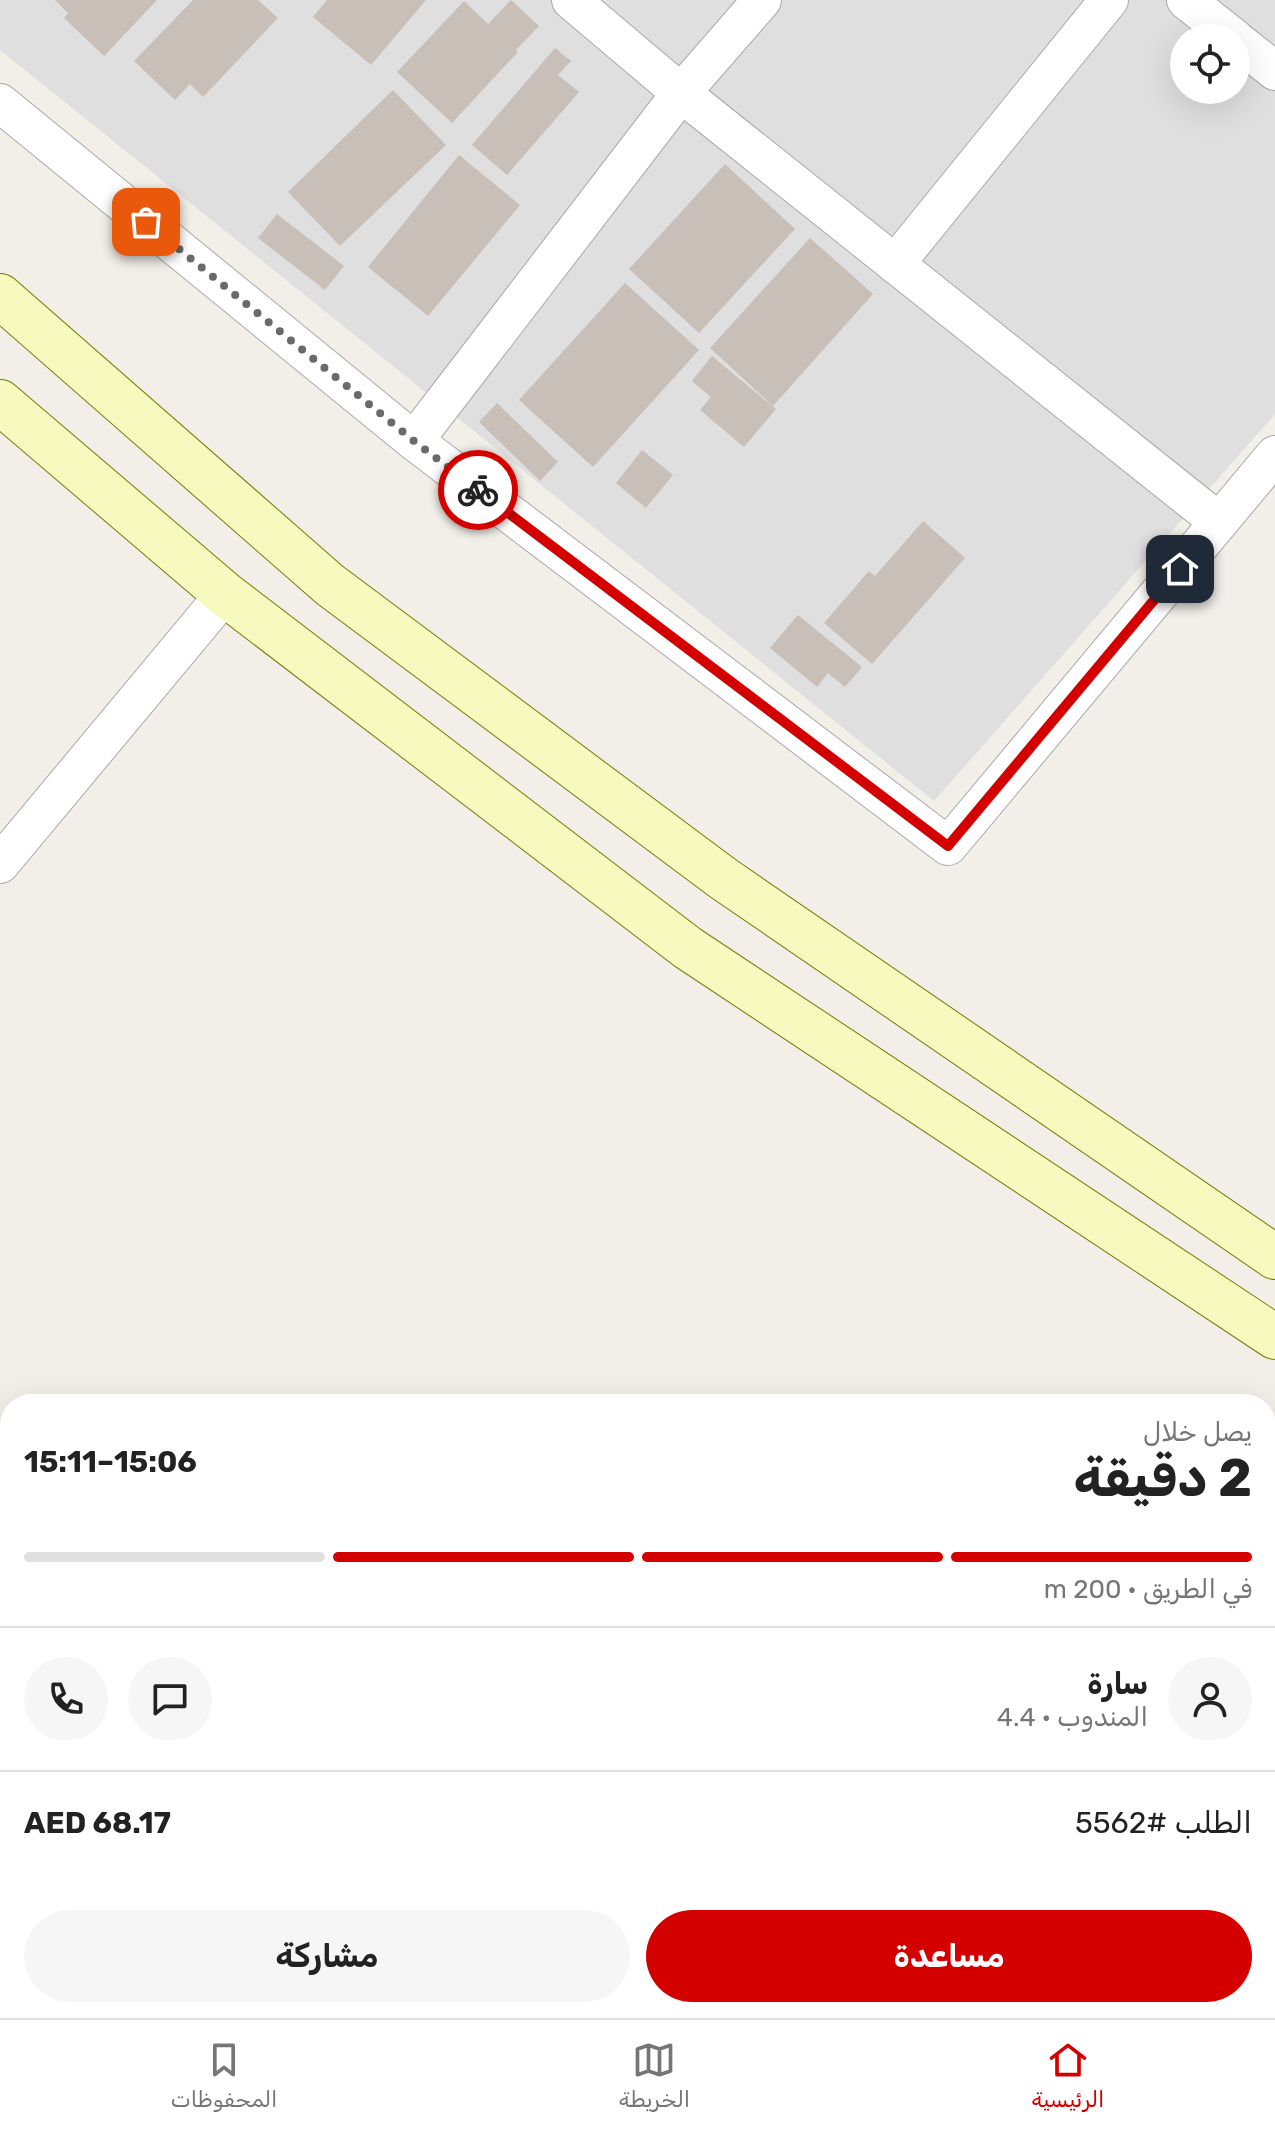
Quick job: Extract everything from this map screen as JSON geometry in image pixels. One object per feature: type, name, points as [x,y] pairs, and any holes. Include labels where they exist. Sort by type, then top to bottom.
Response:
[{"type":"street","points":[[571,0],[681,93],[1219,522]]},
{"type":"street","points":[[414,441],[681,93],[762,0]]},
{"type":"street","points":[[895,264],[1109,0]]},
{"type":"street","points":[[1186,0],[1216,24]]},
{"type":"street","points":[[1250,51],[1275,71]]},
{"type":"street","points":[[0,103],[414,441],[948,846],[1275,455]]},
{"type":"street","points":[[0,296],[330,585],[724,879],[1275,1257]]},
{"type":"street","points":[[0,402],[225,594],[688,948],[1275,1337]]},
{"type":"street","points":[[0,864],[225,594]]},
{"type":"shaded area","points":[[0,0],[1275,0],[1275,414],[934,801],[0,50]]},
{"type":"building","points":[[55,0],[157,0],[104,56],[64,18],[68,13]]},
{"type":"building","points":[[193,0],[258,0],[278,18],[203,97],[190,84],[175,100],[134,61]]},
{"type":"building","points":[[327,0],[426,0],[371,65],[313,17]]},
{"type":"building","points":[[511,0],[539,26],[452,123],[397,72],[464,1],[488,24]]},
{"type":"building","points":[[555,48],[571,61],[558,75],[579,92],[507,175],[472,145]]},
{"type":"building","points":[[393,90],[446,145],[340,246],[288,192]]},
{"type":"building","points":[[459,155],[520,205],[428,316],[368,267]]},
{"type":"building","points":[[725,164],[795,229],[699,333],[629,269]]},
{"type":"building","points":[[277,214],[344,266],[325,290],[258,238]]},
{"type":"building","points":[[810,238],[873,294],[773,406],[710,348]]},
{"type":"building","points":[[625,283],[699,350],[593,467],[519,400]]},
{"type":"building","points":[[712,356],[776,409],[744,447],[700,410],[711,397],[692,381]]},
{"type":"building","points":[[497,403],[558,462],[540,481],[479,422]]},
{"type":"building","points":[[642,450],[673,475],[646,508],[616,483]]},
{"type":"building","points":[[923,521],[965,558],[872,664],[824,623],[869,571],[875,576]]},
{"type":"building","points":[[798,615],[862,667],[845,687],[828,673],[817,687],[770,648]]},
{"type":"way so far","points":[[146,222],[478,490]]},
{"type":"route","points":[[478,490],[948,846],[1180,569]]}]
